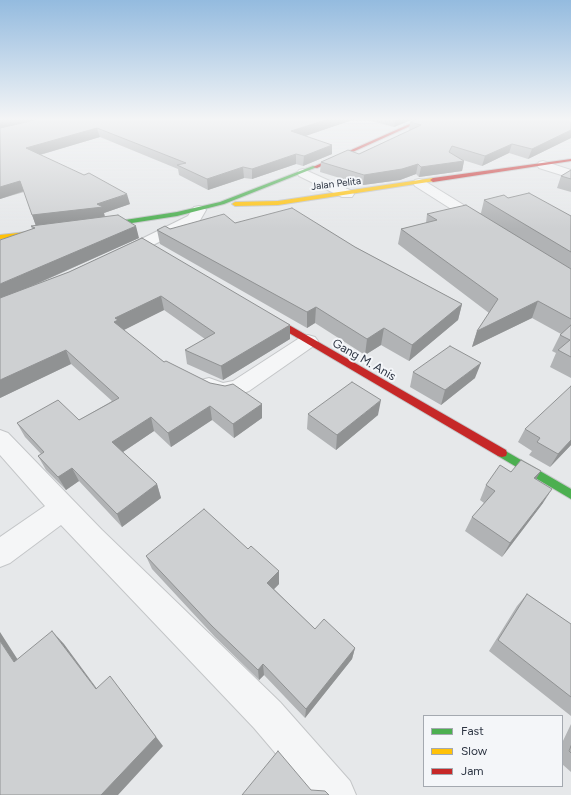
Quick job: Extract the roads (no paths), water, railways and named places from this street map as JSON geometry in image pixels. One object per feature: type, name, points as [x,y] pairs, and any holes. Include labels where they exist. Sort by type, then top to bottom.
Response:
[{"type":"street","points":[[94,226],[199,210],[303,173],[343,155]]},
{"type":"street","name":"Jalan Pelita","points":[[222,203],[278,203],[571,160]]},
{"type":"street","points":[[542,165],[571,174]]},
{"type":"street","points":[[303,173],[347,194]]},
{"type":"street","points":[[419,183],[494,231]]},
{"type":"street","points":[[110,260],[149,246],[194,219],[199,210]]},
{"type":"street","points":[[0,237],[54,231]]},
{"type":"street","name":"Gang M. Anis","points":[[254,309],[571,494]]},
{"type":"street","points":[[194,378],[220,391],[241,386],[308,341]]},
{"type":"street","points":[[0,439],[97,545],[266,715],[336,795]]},
{"type":"street","points":[[0,554],[63,508]]}]
